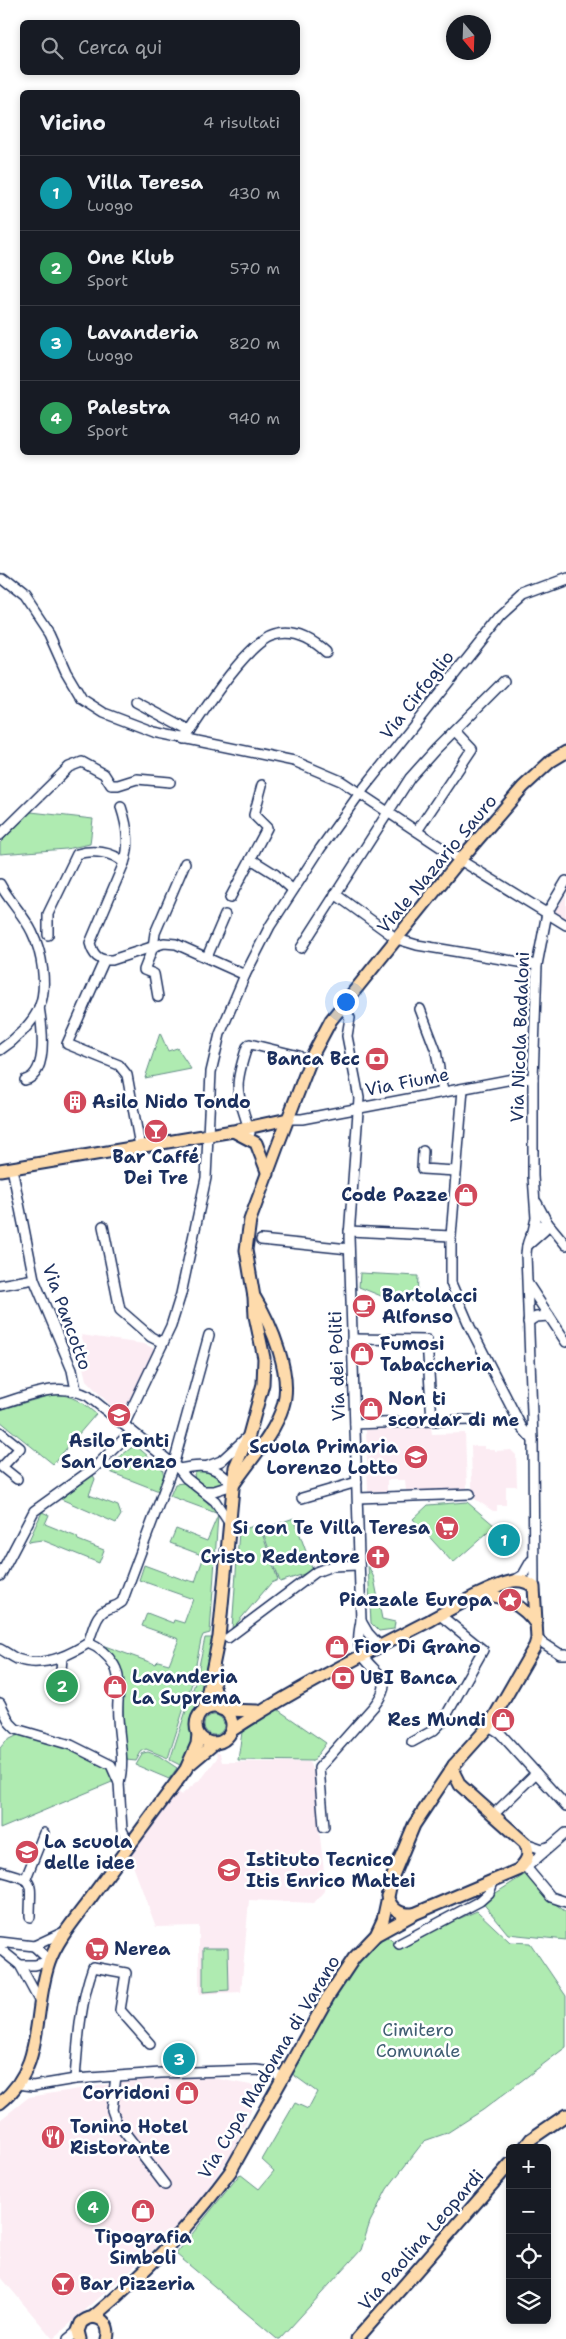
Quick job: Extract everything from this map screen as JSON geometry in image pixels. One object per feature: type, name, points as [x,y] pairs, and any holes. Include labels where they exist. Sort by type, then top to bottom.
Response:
[{"type":"main road","name":"Viale Nazario Sauro","points":[[0,2103],[18,2084],[26,2072],[33,2052],[50,1961],[68,1930],[186,1769],[196,1744],[198,1734],[196,1723],[198,1716],[204,1710],[219,1637],[231,1526],[235,1467],[249,1436],[263,1384],[264,1358],[255,1316],[254,1297],[246,1250],[250,1220],[320,1039],[342,1006],[460,860],[523,787],[551,761],[566,752]]},
{"type":"main road","points":[[252,1137],[263,1126],[288,1119]]},
{"type":"main road","points":[[6,1169],[233,1132],[252,1137],[264,1144],[279,1142],[274,1134],[263,1126]]},
{"type":"main road","points":[[252,1137],[268,1174]]},
{"type":"main road","name":"Viale Nazario Sauro","points":[[233,1485],[272,1430],[283,1406],[286,1390],[283,1367],[274,1337],[254,1297]]},
{"type":"main road","points":[[186,1769],[215,1743],[225,1739],[231,1730],[260,1711],[440,1615],[513,1581],[523,1581],[534,1591],[537,1640],[489,1726],[454,1765],[414,1825],[407,1838],[387,1896],[383,1920],[377,1934]]},
{"type":"main road","points":[[516,1605],[527,1602],[534,1591]]},
{"type":"main road","points":[[479,1596],[497,1597],[516,1605],[530,1616],[536,1624]]},
{"type":"main road","points":[[213,1672],[214,1687],[223,1710],[230,1717],[231,1730]]},
{"type":"main road","points":[[204,1710],[212,1707],[223,1710],[260,1711]]},
{"type":"main road","points":[[198,1734],[207,1742],[215,1743]]},
{"type":"main road","points":[[377,1934],[414,1914],[522,1868],[528,1855],[525,1843],[466,1792],[456,1778],[454,1765]]},
{"type":"main road","points":[[436,1793],[448,1788],[466,1792]]},
{"type":"main road","points":[[387,1896],[393,1908],[403,1914],[414,1914]]},
{"type":"main road","name":"Via Cupa Madonna di Varano","points":[[79,2335],[85,2320],[98,2319],[108,2304],[212,2197],[230,2172],[328,1997],[354,1958],[377,1934]]},
{"type":"main road","points":[[528,2144],[566,2115]]},
{"type":"main road","name":"Via Paolina Leopardi","points":[[358,2339],[506,2169]]},
{"type":"main road","points":[[98,2319],[108,2327],[107,2339]]},
{"type":"street","points":[[0,578],[25,598],[30,605],[49,634],[66,672],[82,699],[104,713],[128,722],[294,761],[324,772],[360,793],[460,860],[566,925]]},
{"type":"street","name":"Via Cirfoglio","points":[[124,1425],[163,1343],[181,1294],[200,1215],[206,1178],[211,1072],[220,1034],[245,975],[270,926],[320,849],[360,793],[499,618],[512,603],[523,596],[566,580]]},
{"type":"street","points":[[187,735],[235,668],[273,635],[289,633],[313,640],[326,652]]},
{"type":"street","points":[[301,948],[419,766],[504,681]]},
{"type":"street","points":[[136,702],[187,735]]},
{"type":"street","points":[[418,831],[472,749],[454,731]]},
{"type":"street","points":[[0,835],[70,767],[82,762],[104,774],[111,785],[118,785],[137,779],[170,782]]},
{"type":"street","points":[[230,898],[267,828],[254,815],[262,785]]},
{"type":"street","points":[[121,807],[127,833],[128,848],[124,863],[90,943],[92,951],[97,958],[104,961],[164,943],[176,944],[245,975]]},
{"type":"street","points":[[48,935],[48,914],[77,854],[89,850],[118,857],[124,863]]},
{"type":"street","points":[[251,859],[275,874],[293,890]]},
{"type":"street","points":[[158,997],[154,974],[144,970],[153,947],[155,932],[185,863]]},
{"type":"street","name":"Via Nicola Badaloni","points":[[533,1231],[536,1218],[533,1176],[533,1078],[537,965],[547,913],[566,881]]},
{"type":"street","points":[[0,884],[32,931],[38,947],[42,971],[42,995],[39,1007],[30,1022],[8,1045],[0,1050]]},
{"type":"street","points":[[335,894],[397,939],[446,950],[537,965]]},
{"type":"street","points":[[207,957],[225,916]]},
{"type":"street","points":[[104,961],[67,1044],[119,1065],[124,1070],[127,1075],[140,1146]]},
{"type":"street","points":[[342,1006],[350,1018],[347,1036],[359,1098],[357,1108]]},
{"type":"street","points":[[25,1080],[29,1079],[37,1068],[41,1056],[43,1034],[39,1007]]},
{"type":"street","points":[[420,1009],[436,1051],[443,1092]]},
{"type":"street","points":[[252,1137],[242,1110],[237,1086],[247,1047],[250,1044],[259,1044],[299,1056]]},
{"type":"street","name":"Via Fiume","points":[[288,1119],[518,1078],[533,1078]]},
{"type":"street","points":[[463,1089],[451,1236],[451,1283],[459,1304],[522,1428],[534,1440]]},
{"type":"street","name":"Via dei Politi","points":[[357,1108],[349,1249],[361,1621],[358,1646],[362,1655]]},
{"type":"street","points":[[424,1151],[422,1169],[456,1171]]},
{"type":"street","name":"Via Pancotto","points":[[6,1169],[34,1279],[72,1370],[76,1390]]},
{"type":"street","name":"Via Nicola Badaloni","points":[[536,1201],[547,1222],[566,1245]]},
{"type":"street","points":[[534,1591],[532,1558],[534,1440],[526,1246],[533,1231],[547,1222]]},
{"type":"street","points":[[526,1246],[544,1230],[547,1222]]},
{"type":"street","points":[[103,1226],[120,1310],[151,1337],[163,1343]]},
{"type":"street","points":[[349,1231],[451,1236]]},
{"type":"street","points":[[261,1240],[349,1249]]},
{"type":"street","points":[[0,1285],[34,1279]]},
{"type":"street","points":[[527,1282],[566,1342]]},
{"type":"street","points":[[527,1297],[537,1298]]},
{"type":"street","points":[[528,1308],[538,1309],[549,1316]]},
{"type":"street","points":[[528,1322],[536,1317],[549,1316]]},
{"type":"street","points":[[0,1650],[18,1659],[39,1662],[62,1657],[88,1643],[103,1611],[117,1607],[122,1602],[176,1467],[210,1335]]},
{"type":"street","points":[[352,1339],[427,1340],[432,1421]]},
{"type":"street","points":[[0,1404],[61,1388],[76,1390],[88,1396],[215,1501],[231,1526]]},
{"type":"street","points":[[355,1424],[471,1420]]},
{"type":"street","points":[[0,1432],[20,1448],[1,1466],[17,1479]]},
{"type":"street","points":[[0,1576],[34,1512],[94,1468],[132,1432]]},
{"type":"street","points":[[176,1467],[208,1466],[221,1461],[249,1436]]},
{"type":"street","points":[[203,1491],[214,1491],[233,1485],[223,1473],[208,1466]]},
{"type":"street","points":[[302,1498],[357,1482]]},
{"type":"street","points":[[358,1498],[470,1494]]},
{"type":"street","points":[[513,1581],[523,1575],[532,1558]]},
{"type":"street","points":[[228,1638],[316,1572],[332,1566],[359,1565]]},
{"type":"street","points":[[412,1742],[434,1730],[443,1720],[483,1650],[440,1615]]},
{"type":"street","points":[[361,1621],[368,1633],[380,1646]]},
{"type":"street","points":[[537,1640],[560,1654],[566,1654]]},
{"type":"street","points":[[88,1643],[97,1646],[107,1656],[114,1664],[118,1676],[118,1717],[122,1763],[119,1783],[122,1830],[130,1846]]},
{"type":"street","points":[[324,1826],[319,1768],[374,1706],[382,1696],[384,1688],[378,1671],[362,1655]]},
{"type":"street","points":[[60,1685],[62,1657]]},
{"type":"street","points":[[0,1703],[10,1723],[16,1729],[56,1739],[93,1754],[112,1765],[119,1783]]},
{"type":"street","points":[[489,1726],[500,1733],[566,1806]]},
{"type":"street","points":[[493,1815],[536,1773]]},
{"type":"street","points":[[26,1878],[44,1833]]},
{"type":"street","points":[[566,1833],[522,1868],[551,1897],[566,1902]]},
{"type":"street","points":[[525,1843],[542,1848],[552,1845]]},
{"type":"street","points":[[0,1871],[26,1878],[30,1884],[30,1917]]},
{"type":"street","points":[[399,1944],[480,1901],[489,1893],[494,1880]]},
{"type":"street","points":[[0,1942],[34,1946],[68,1930]]},
{"type":"street","points":[[34,1946],[50,1961]]},
{"type":"street","points":[[0,1949],[20,1964],[31,1982],[41,2005]]},
{"type":"street","points":[[20,1964],[34,1965],[50,1961]]},
{"type":"street","points":[[75,2079],[79,2025],[86,1988],[93,1967],[126,1973],[120,2010],[150,2044]]},
{"type":"street","points":[[18,2084],[33,2086],[75,2079],[116,2076],[256,2070],[274,2072],[282,2078]]},
{"type":"street","points":[[116,2076],[112,2110],[116,2121],[165,2184]]},
{"type":"street","points":[[68,2339],[79,2335]]},
{"type":"shaded area","points":[[566,895],[566,919],[554,912]]},
{"type":"shaded area","points":[[81,1335],[144,1344],[155,1349],[127,1411],[120,1407],[118,1410],[110,1405],[86,1380],[82,1363],[87,1352]]},
{"type":"shaded area","name":"Scuola Primaria Lorenzo Lotto","points":[[431,1427],[432,1434],[465,1433],[467,1488],[406,1491],[405,1480],[387,1480],[387,1491],[368,1492],[366,1430]]},
{"type":"shaded area","points":[[471,1446],[484,1446],[484,1449],[495,1449],[495,1451],[511,1450],[516,1455],[517,1486],[506,1486],[506,1505],[497,1505],[497,1511],[493,1511],[475,1499],[472,1486]]},
{"type":"shaded area","name":"Istituto Tecnico Itis Enrico Mattei","points":[[216,1752],[220,1754],[222,1762],[309,1762],[318,1783],[319,1828],[325,1880],[324,1891],[314,1903],[249,1900],[241,1992],[199,1994],[199,1926],[156,1927],[129,1855],[176,1790],[181,1795],[203,1777],[217,1758]]},
{"type":"shaded area","points":[[208,2077],[261,2087],[233,2152],[184,2222],[53,2339],[0,2276],[0,2120],[29,2097],[129,2081]]},
{"type":"green space","points":[[31,812],[93,819],[90,844],[66,849],[0,854],[0,843]]},
{"type":"green space","points":[[160,1033],[168,1051],[177,1048],[191,1069],[145,1078]]},
{"type":"green space","points":[[360,1273],[418,1276],[417,1301],[391,1300],[359,1287]]},
{"type":"green space","points":[[54,1394],[76,1400],[96,1414],[53,1464],[0,1421],[0,1410]]},
{"type":"green space","points":[[135,1445],[162,1468],[164,1476],[159,1491],[110,1472],[119,1464],[118,1458]]},
{"type":"green space","points":[[199,1470],[210,1471],[223,1481],[223,1486],[201,1486],[195,1480],[194,1474]]},
{"type":"green space","points":[[93,1475],[95,1479],[89,1495],[118,1506],[121,1515],[116,1523],[61,1499]]},
{"type":"green space","points":[[184,1483],[207,1502],[216,1513],[170,1496],[175,1484]]},
{"type":"green space","name":"Si con Te Villa Teresa","points":[[467,1502],[495,1526],[453,1563],[413,1519],[428,1505]]},
{"type":"green space","points":[[42,1512],[49,1515],[45,1524],[104,1550],[99,1563],[42,1540],[28,1542]]},
{"type":"green space","points":[[218,1515],[210,1633],[203,1635],[201,1640],[192,1683],[168,1758],[146,1749],[141,1752],[136,1761],[126,1760],[121,1673],[115,1660],[102,1645],[155,1664],[158,1661],[169,1664],[179,1639],[142,1626],[147,1613],[173,1623],[174,1620],[184,1623],[193,1599],[139,1580],[144,1565],[187,1581],[195,1582],[204,1556],[170,1543],[176,1529],[207,1541]]},
{"type":"green space","points":[[294,1518],[313,1571],[280,1582],[262,1529]]},
{"type":"green space","points":[[259,1524],[278,1580],[271,1583],[232,1629],[239,1531]]},
{"type":"green space","points":[[368,1565],[374,1578],[382,1619],[395,1622],[394,1629],[379,1631],[371,1623]]},
{"type":"green space","points":[[205,1638],[213,1638],[200,1705],[191,1719],[192,1743],[180,1765],[170,1760],[196,1680]]},
{"type":"green space","points":[[277,1709],[326,1743],[313,1761],[238,1760],[242,1732]]},
{"type":"green space","points":[[214,1715],[221,1718],[224,1725],[221,1732],[214,1735],[207,1732],[204,1725],[207,1718]]},
{"type":"green space","points":[[18,1735],[54,1743],[78,1752],[110,1771],[112,1782],[0,1829],[0,1748],[6,1741]]},
{"type":"green space","points":[[148,1752],[159,1756],[177,1768],[169,1779],[136,1765],[143,1753]]},
{"type":"green space","points":[[527,1873],[550,1900],[566,1912],[566,1940],[508,1934],[482,1902]]},
{"type":"green space","name":"Cimitero Comunale","points":[[477,1911],[510,1942],[530,1943],[566,1996],[566,2047],[483,2110],[447,2133],[424,2141],[387,2189],[370,2222],[361,2250],[280,2339],[277,2339],[176,2254],[240,2174],[259,2189],[274,2171],[262,2160],[295,2103],[308,2109],[317,2092],[291,2073],[344,1980],[379,1938],[386,1936],[401,1948],[442,1926]]},
{"type":"green space","points":[[203,1948],[228,1948],[229,1990],[203,1992]]},
{"type":"place","name":"Banca Bcc","points":[[377,1059]]},
{"type":"place","name":"Asilo Nido Tondo","points":[[75,1102]]},
{"type":"place","name":"Bar Caffé Dei Tre","points":[[156,1131]]},
{"type":"place","name":"Code Pazze","points":[[466,1195]]},
{"type":"place","name":"Bartolacci Alfonso","points":[[364,1306]]},
{"type":"place","name":"Fumosi Tabaccheria","points":[[362,1354]]},
{"type":"place","name":"Non ti scordar di me","points":[[371,1409]]},
{"type":"place","name":"Asilo Fonti San Lorenzo","points":[[119,1415]]},
{"type":"place","name":"Scuola Primaria Lorenzo Lotto","points":[[416,1457]]},
{"type":"place","name":"Si con Te Villa Teresa","points":[[447,1528]]},
{"type":"place","name":"Villa Teresa","points":[[504,1540]]},
{"type":"place","name":"Cristo Redentore","points":[[378,1557]]},
{"type":"place","name":"Piazzale Europa","points":[[510,1600]]},
{"type":"place","name":"Fior Di Grano","points":[[337,1647]]},
{"type":"place","name":"UBI Banca","points":[[343,1678]]},
{"type":"place","name":"One Klub","points":[[62,1686]]},
{"type":"place","name":"Lavanderia La Suprema","points":[[115,1687]]},
{"type":"place","name":"Res Mundi","points":[[503,1720]]},
{"type":"place","name":"La scuola delle idee","points":[[27,1852]]},
{"type":"place","name":"Istituto Tecnico Itis Enrico Mattei","points":[[229,1870]]},
{"type":"place","name":"Nerea","points":[[97,1949]]},
{"type":"place","name":"Lavanderia","points":[[179,2059]]},
{"type":"place","name":"Corridoni","points":[[187,2093]]},
{"type":"place","name":"Tonino Hotel Ristorante","points":[[53,2137]]},
{"type":"place","name":"Palestra","points":[[93,2207]]},
{"type":"place","name":"Tipografia Simboli","points":[[143,2211]]},
{"type":"place","name":"Bar Pizzeria","points":[[63,2284]]}]
